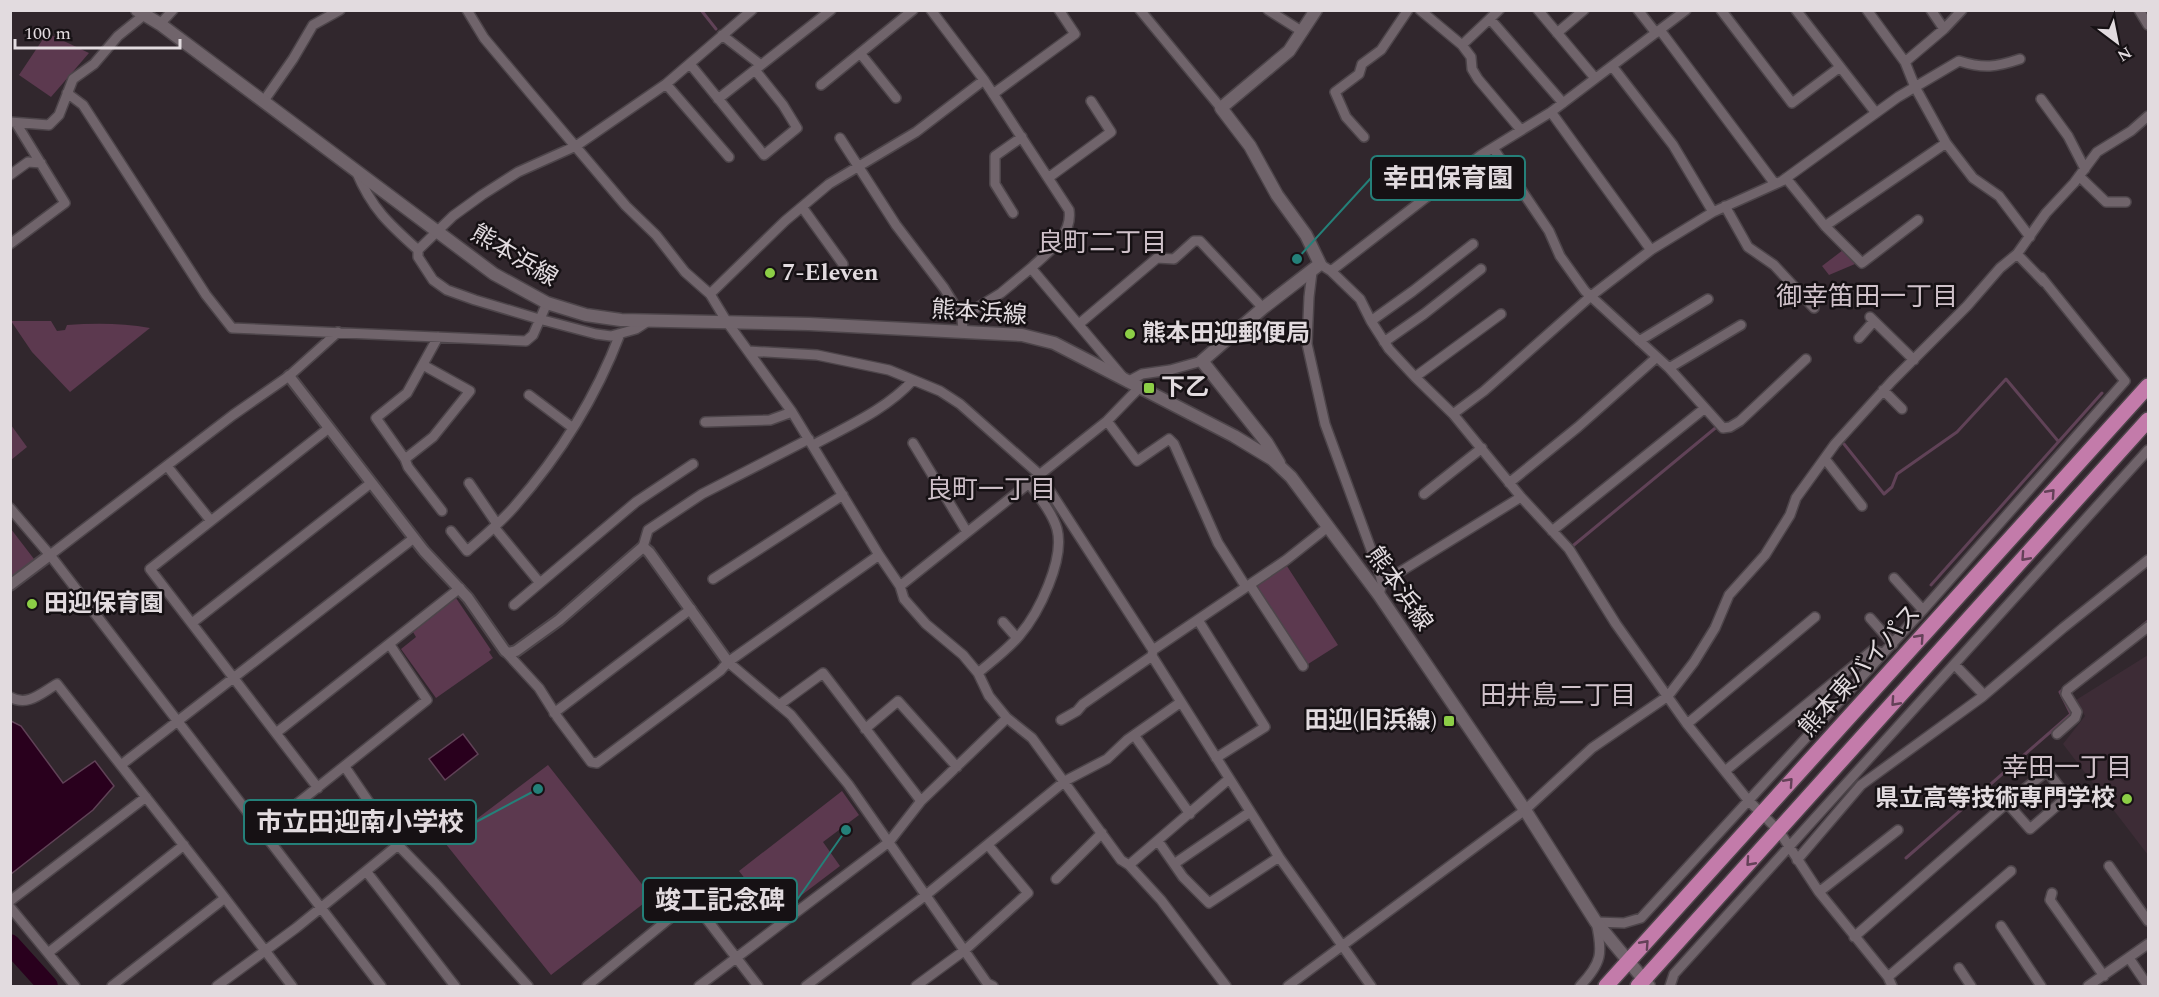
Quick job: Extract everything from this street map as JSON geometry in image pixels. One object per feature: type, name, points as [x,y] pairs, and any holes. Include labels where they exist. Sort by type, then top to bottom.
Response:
[{"type":"highway","name":"熊本東バイパス","points":[[1606,987],[2144,391]]},
{"type":"highway","name":"熊本東バイパス","points":[[1643,984],[2148,420]]},
{"type":"main road","points":[[1283,469],[1267,443],[1202,361],[1263,308],[1321,269],[1306,236],[1277,195],[1250,146],[1221,108],[1289,51],[1316,10]]},
{"type":"main road","name":"熊本浜線","points":[[140,13],[160,24],[494,274],[548,303],[586,315],[621,320],[727,322],[1022,335],[1054,343],[1234,436],[1272,459],[1291,477],[1380,589],[1596,922],[1629,962],[1643,984]]},
{"type":"street","points":[[160,24],[174,10]]},
{"type":"street","points":[[263,102],[313,25],[340,10]]},
{"type":"street","points":[[467,10],[484,38],[626,206],[656,235],[686,272],[710,294],[727,322],[792,412],[879,555],[900,585],[904,599],[926,624],[963,656],[978,673],[989,696],[1007,718],[1032,738],[1121,860],[1129,865],[1161,900],[1226,987]]},
{"type":"street","points":[[650,320],[636,329],[611,336],[539,319],[447,290],[425,271],[418,257],[418,250],[436,231],[482,195],[518,172],[576,146],[666,84],[752,10]]},
{"type":"street","points":[[718,99],[831,10]]},
{"type":"street","points":[[821,85],[914,10]]},
{"type":"street","points":[[931,10],[984,80],[1070,210],[1071,220],[1067,230],[1031,268],[1002,293],[962,317]]},
{"type":"street","points":[[993,94],[1075,34],[1059,10]]},
{"type":"street","points":[[1140,10],[1221,108]]},
{"type":"street","points":[[1268,10],[1303,32]]},
{"type":"street","points":[[1364,137],[1346,117],[1335,92],[1359,74],[1362,64],[1381,50],[1408,10]]},
{"type":"street","points":[[1420,10],[1462,45],[1471,57],[1472,69],[1478,79],[1521,130]]},
{"type":"street","points":[[1462,45],[1499,10]]},
{"type":"street","points":[[1538,10],[1595,78]]},
{"type":"street","points":[[1557,33],[1584,10]]},
{"type":"street","points":[[1638,10],[1658,32],[1775,184]]},
{"type":"street","points":[[1521,497],[1380,589],[1354,498],[1325,424],[1307,344],[1321,269],[1493,148],[1551,112],[1686,10]]},
{"type":"street","points":[[1721,10],[1792,103],[1840,68]]},
{"type":"street","points":[[1796,10],[1876,113]]},
{"type":"street","points":[[1867,10],[1905,62],[1915,87],[1946,143],[1973,178],[2000,196],[2030,237]]},
{"type":"street","points":[[1931,10],[1944,29]]},
{"type":"street","points":[[1905,62],[1944,29],[1962,10]]},
{"type":"street","points":[[2139,10],[2148,25]]},
{"type":"street","points":[[13,122],[49,125],[59,115],[73,79],[94,64],[140,13]]},
{"type":"street","points":[[1490,19],[1563,103]]},
{"type":"street","points":[[690,64],[764,155],[797,128],[758,68],[722,35]]},
{"type":"street","points":[[860,54],[896,98]]},
{"type":"street","points":[[1453,414],[1484,391],[1591,297],[1651,250],[1713,212],[1785,178],[1876,113],[1959,61],[1976,67],[1995,67],[2020,59]]},
{"type":"street","points":[[1612,66],[1673,145],[1713,212]]},
{"type":"street","points":[[710,294],[829,184],[916,132],[984,80]]},
{"type":"street","points":[[666,84],[729,158]]},
{"type":"street","points":[[67,93],[83,105],[206,295],[232,328],[526,341],[533,335],[548,303]]},
{"type":"street","points":[[2041,99],[2068,136],[2082,172],[2106,202],[2126,202]]},
{"type":"street","points":[[1048,178],[1111,132],[1091,101]]},
{"type":"street","points":[[1551,112],[1651,250]]},
{"type":"street","points":[[1288,987],[1525,810],[1592,748],[1668,696],[1694,662],[1715,628],[1729,595],[1765,555],[1790,515],[1796,498],[1854,422],[1967,306],[2000,268],[2017,254],[2046,213],[2097,152],[2131,131],[2148,116]]},
{"type":"street","points":[[10,244],[65,203],[13,122]]},
{"type":"street","points":[[1013,213],[995,184],[995,156],[1022,137]]},
{"type":"street","points":[[840,138],[896,225],[944,288],[962,317],[963,331]]},
{"type":"street","points":[[1825,226],[1946,143]]},
{"type":"street","points":[[10,174],[28,162],[31,157],[30,146]]},
{"type":"street","points":[[1493,148],[1549,231],[1560,256],[1591,297],[1658,357],[1723,428],[1730,427],[1740,420],[1806,359]]},
{"type":"street","points":[[28,162],[41,163]]},
{"type":"street","points":[[356,171],[374,207],[418,250]]},
{"type":"street","points":[[1785,178],[1825,226],[1862,263],[1918,220]]},
{"type":"street","points":[[1725,206],[1748,247],[1774,265],[1814,308]]},
{"type":"street","points":[[802,207],[843,264]]},
{"type":"street","points":[[1078,324],[1157,258],[1174,259],[1194,242],[1200,241],[1263,308]]},
{"type":"street","points":[[1371,321],[1473,244]]},
{"type":"street","points":[[2017,254],[2041,277],[2071,324],[2125,381],[2144,391]]},
{"type":"street","points":[[1031,268],[1127,382],[1142,374],[1170,370],[1202,361]]},
{"type":"street","points":[[1321,269],[1360,299],[1384,342],[1415,378],[1453,414],[1521,497],[1569,549],[1616,624],[1688,724],[1748,800],[1790,845],[1797,860],[1819,892],[1890,982],[2011,871]]},
{"type":"street","points":[[1384,342],[1481,269]]},
{"type":"street","points":[[1639,341],[1708,299]]},
{"type":"street","points":[[1415,378],[1501,314]]},
{"type":"street","points":[[1859,338],[1872,319],[1914,360]]},
{"type":"street","points":[[1669,368],[1741,326]]},
{"type":"street","points":[[10,585],[233,415],[289,376],[338,332]]},
{"type":"street","points":[[451,531],[467,551],[514,508],[589,403],[620,334]]},
{"type":"street","points":[[438,337],[407,393],[376,418],[405,459],[408,467],[442,510]]},
{"type":"street","points":[[748,351],[817,355],[890,370],[914,380],[940,391],[960,404],[1039,474],[1279,857],[1343,944],[1371,987]]},
{"type":"street","points":[[1509,483],[1658,357]]},
{"type":"street","points":[[405,459],[433,437],[470,392],[423,365]]},
{"type":"street","points":[[289,376],[414,538],[460,588],[505,651],[539,688],[591,762],[597,763],[720,671],[728,662],[879,555]]},
{"type":"street","points":[[505,651],[509,653],[516,651],[559,620],[643,547],[648,530],[693,500],[811,442],[899,395],[914,380]]},
{"type":"street","points":[[1580,987],[1598,961],[1601,946],[1596,922],[1624,923],[1641,918],[1893,644],[2125,381]]},
{"type":"street","points":[[900,585],[1107,421],[1139,388]]},
{"type":"street","points":[[1883,390],[1902,409]]},
{"type":"street","points":[[529,395],[573,428]]},
{"type":"street","points":[[1552,531],[1705,408]]},
{"type":"street","points":[[705,422],[770,420],[792,412]]},
{"type":"street","points":[[1107,421],[1137,461],[1169,439],[1174,444],[1218,543],[1303,666]]},
{"type":"street","points":[[318,788],[150,569],[329,428]]},
{"type":"street","points":[[912,443],[966,532]]},
{"type":"street","points":[[1424,494],[1482,448]]},
{"type":"street","points":[[1670,987],[1674,974],[2148,450]]},
{"type":"street","points":[[1825,459],[1862,506]]},
{"type":"street","points":[[514,605],[636,502],[693,464]]},
{"type":"street","points":[[167,466],[211,521]]},
{"type":"street","points":[[978,673],[1017,638],[1035,611],[1055,566],[1059,545],[1054,520],[1028,482]]},
{"type":"street","points":[[192,623],[371,483]]},
{"type":"street","points":[[469,483],[495,525],[540,584]]},
{"type":"street","points":[[713,579],[843,495]]},
{"type":"street","points":[[10,508],[50,555],[381,987]]},
{"type":"street","points":[[1061,720],[1077,711],[1083,704],[1198,620],[1286,560],[1329,526]]},
{"type":"street","points":[[121,765],[414,538]]},
{"type":"street","points":[[643,547],[649,552],[728,662],[791,715],[848,784],[987,983],[993,987]]},
{"type":"street","points":[[1797,860],[1861,785],[1984,695],[2148,560]]},
{"type":"street","points":[[1894,578],[1923,610]]},
{"type":"street","points":[[276,733],[460,588]]},
{"type":"street","points":[[554,712],[691,609]]},
{"type":"street","points":[[1688,724],[1815,617]]},
{"type":"street","points":[[1870,618],[1893,644]]},
{"type":"street","points":[[1198,620],[1265,727],[1216,758]]},
{"type":"street","points":[[1003,622],[1017,638]]},
{"type":"street","points":[[2057,734],[2075,718],[2077,712],[2066,694],[2067,690],[2148,627]]},
{"type":"street","points":[[263,831],[427,700],[390,645]]},
{"type":"street","points":[[1725,771],[1873,650],[1883,653]]},
{"type":"street","points":[[1955,665],[1984,695]]},
{"type":"street","points":[[779,705],[823,673],[921,801]]},
{"type":"street","points":[[10,697],[26,702],[57,684],[292,987]]},
{"type":"street","points":[[865,729],[898,701],[957,767]]},
{"type":"street","points":[[806,987],[926,895],[1065,781],[1107,759],[1134,735],[1181,702]]},
{"type":"street","points":[[699,987],[889,842],[921,801],[1007,718]]},
{"type":"street","points":[[1134,735],[1190,814]]},
{"type":"street","points":[[345,767],[398,845],[528,987]]},
{"type":"street","points":[[1854,937],[2007,803],[2047,771],[2067,797],[2030,829],[2007,803]]},
{"type":"street","points":[[1129,865],[1229,779]]},
{"type":"street","points":[[10,902],[146,797]]},
{"type":"street","points":[[1174,864],[1250,812]]},
{"type":"street","points":[[1819,892],[1898,830]]},
{"type":"street","points":[[1056,879],[1102,833]]},
{"type":"street","points":[[1158,841],[1183,877],[1209,903],[1279,857]]},
{"type":"street","points":[[48,953],[184,845]]},
{"type":"street","points":[[217,987],[398,845]]},
{"type":"street","points":[[916,987],[964,950],[1028,894],[988,845]]},
{"type":"street","points":[[2109,866],[2148,921]]},
{"type":"street","points":[[366,871],[455,987]]},
{"type":"street","points":[[2052,893],[2050,900],[2104,976]]},
{"type":"street","points":[[112,987],[225,898]]},
{"type":"street","points":[[587,987],[692,900],[758,987]]},
{"type":"street","points":[[10,907],[75,987]]},
{"type":"street","points":[[2001,926],[2041,987]]},
{"type":"street","points":[[2088,987],[2148,945]]},
{"type":"street","points":[[2129,958],[2148,987]]},
{"type":"street","points":[[1959,968],[1971,987]]},
{"type":"shaded area","points":[[47,33],[89,53],[51,97],[19,75]]},
{"type":"shaded area","points":[[1843,250],[1855,264],[1829,275],[1822,266]]},
{"type":"shaded area","points":[[11,321],[51,321],[57,331],[65,330],[67,325],[88,324],[119,324],[150,328],[70,392],[32,352]]},
{"type":"shaded area","points":[[11,425],[27,447],[11,460]]},
{"type":"shaded area","points":[[11,529],[34,559],[11,577]]},
{"type":"shaded area","points":[[1285,563],[1338,645],[1305,666],[1252,585]]},
{"type":"shaded area","points":[[456,598],[491,650],[489,652],[493,658],[436,698],[401,649],[416,637],[413,632]]},
{"type":"shaded area","name":"県立高等技術専門学校","points":[[2148,655],[2148,855],[2063,744],[2085,716],[2076,700]]},
{"type":"shaded area","points":[[11,721],[21,726],[63,783],[95,761],[114,786],[93,810],[11,874]]},
{"type":"shaded area","points":[[463,734],[478,754],[445,780],[429,759]]},
{"type":"shaded area","points":[[548,765],[652,897],[551,975],[445,843]]},
{"type":"shaded area","points":[[842,791],[859,815],[823,842],[840,866],[774,916],[739,871]]},
{"type":"waterway","points":[[701,10],[716,29]]},
{"type":"waterway","points":[[1844,444],[1884,494],[1892,487],[1897,474],[1957,432],[2006,379],[2058,441]]},
{"type":"waterway","points":[[1931,585],[2102,393]]},
{"type":"waterway","points":[[1569,549],[1719,425]]},
{"type":"waterway","points":[[2136,631],[2148,621]]},
{"type":"waterway","points":[[1906,858],[2071,714],[2060,692],[2065,688]]},
{"type":"waterway","points":[[10,944],[48,986]]},
{"type":"place","name":"幸田保育園","points":[[1297,259]]},
{"type":"place","name":"7-Eleven","points":[[770,273]]},
{"type":"place","name":"熊本田迎郵便局","points":[[1130,334]]},
{"type":"place","name":"下乙","points":[[1149,388]]},
{"type":"place","name":"田迎保育園","points":[[32,604]]},
{"type":"place","name":"田迎(旧浜線)","points":[[1449,721]]},
{"type":"place","name":"市立田迎南小学校","points":[[538,789]]},
{"type":"place","name":"県立高等技術専門学校","points":[[2127,799]]},
{"type":"place","name":"竣工記念碑","points":[[846,830]]},
{"type":"district","name":"良町二丁目","points":[[1102,243]]},
{"type":"district","name":"御幸笛田一丁目","points":[[1867,297]]},
{"type":"district","name":"良町一丁目","points":[[991,490]]},
{"type":"district","name":"田井島二丁目","points":[[1558,696]]},
{"type":"district","name":"幸田一丁目","points":[[2067,768]]}]
